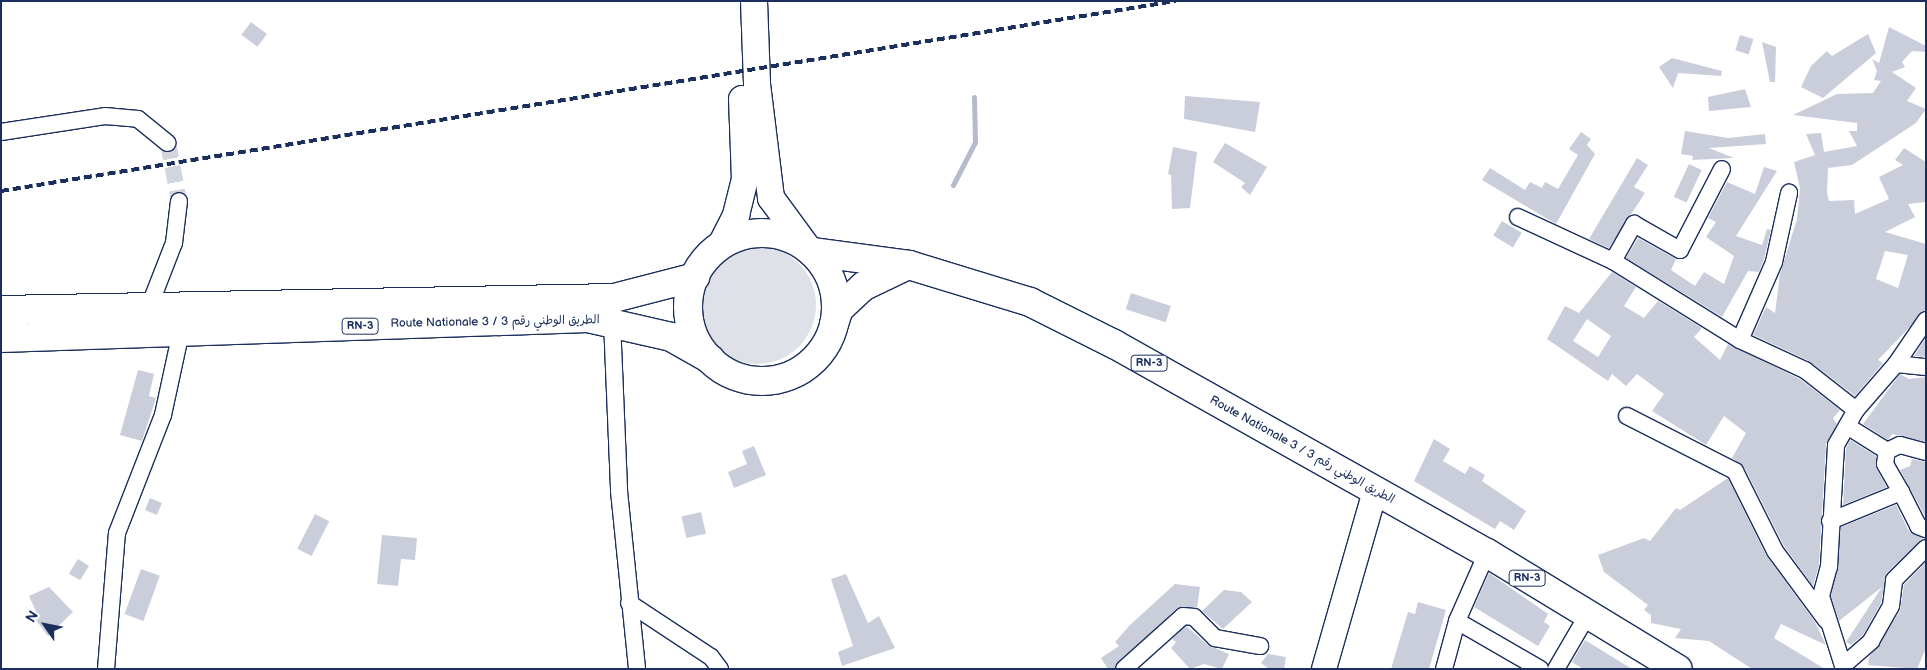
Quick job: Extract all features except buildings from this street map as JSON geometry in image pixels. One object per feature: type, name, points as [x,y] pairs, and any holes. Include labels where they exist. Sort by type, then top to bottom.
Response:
[{"type":"highway","points":[[834,324],[835,292],[810,249],[764,232],[721,245],[694,277],[688,312],[691,329],[710,359],[731,374],[756,381],[782,378],[806,367],[824,348],[834,324],[839,309],[864,286],[910,265]]},
{"type":"highway","name":"RN-3","points":[[810,249],[910,265]]},
{"type":"highway","name":"Route Nationale 3 / الطريق الوطني رقم 3","points":[[910,265],[1030,302],[1114,344],[1487,554],[1587,616],[1678,669]]},
{"type":"highway","name":"Route Nationale 3 / الطريق الوطني رقم 3","points":[[1,310],[614,298],[694,277]]},
{"type":"highway","name":"Route Nationale 3 / الطريق الوطني رقم 3","points":[[1,338],[612,321],[671,337],[710,359]]},
{"type":"main road","points":[[721,245],[745,180],[738,1]]},
{"type":"main road","points":[[754,1],[763,158],[771,198],[810,249]]},
{"type":"main road","points":[[1324,669],[1375,491]]},
{"type":"street","points":[[1,132],[105,116],[138,119],[168,143]]},
{"type":"street","points":[[1613,261],[1634,224],[1680,250],[1722,169]]},
{"type":"street","points":[[1740,340],[1774,262],[1789,192]]},
{"type":"street","points":[[150,307],[174,243],[179,200]]},
{"type":"street","points":[[1518,217],[1613,261],[1740,340],[1805,370],[1856,410]]},
{"type":"street","points":[[1926,320],[1896,364],[1856,410],[1836,445],[1830,521],[1829,567],[1821,596],[1828,623],[1845,666],[1871,641],[1891,606],[1894,580],[1926,548]]},
{"type":"street","points":[[612,321],[629,603],[637,669]]},
{"type":"street","points":[[106,669],[117,532],[163,415],[181,332]]},
{"type":"street","points":[[1896,364],[1926,367]]},
{"type":"street","points":[[1627,416],[1735,472],[1775,551],[1798,588],[1828,623]]},
{"type":"street","points":[[1846,426],[1887,451]]},
{"type":"street","points":[[1887,451],[1900,445],[1926,452]]},
{"type":"street","points":[[1887,451],[1885,464],[1918,526],[1926,529]]},
{"type":"street","points":[[1830,521],[1901,492]]},
{"type":"street","points":[[1444,669],[1457,621],[1487,554]]},
{"type":"street","points":[[629,603],[711,657],[720,669]]},
{"type":"street","points":[[1124,669],[1183,616],[1194,617],[1215,638],[1260,646]]},
{"type":"street","points":[[1556,669],[1587,616]]},
{"type":"street","points":[[1457,621],[1540,669]]},
{"type":"shaded area","points":[[757,246],[779,251],[790,256],[806,272],[811,283],[816,305],[811,327],[806,338],[790,354],[779,359],[757,364],[735,359],[724,354],[708,338],[703,327],[698,305],[703,283],[708,272],[724,256],[735,251]]},
{"type":"waterway","points":[[953,185],[975,142],[974,97]]},
{"type":"tunnel","points":[[168,143],[179,201]]},
{"type":"railway","points":[[1,191],[1176,1]]}]
